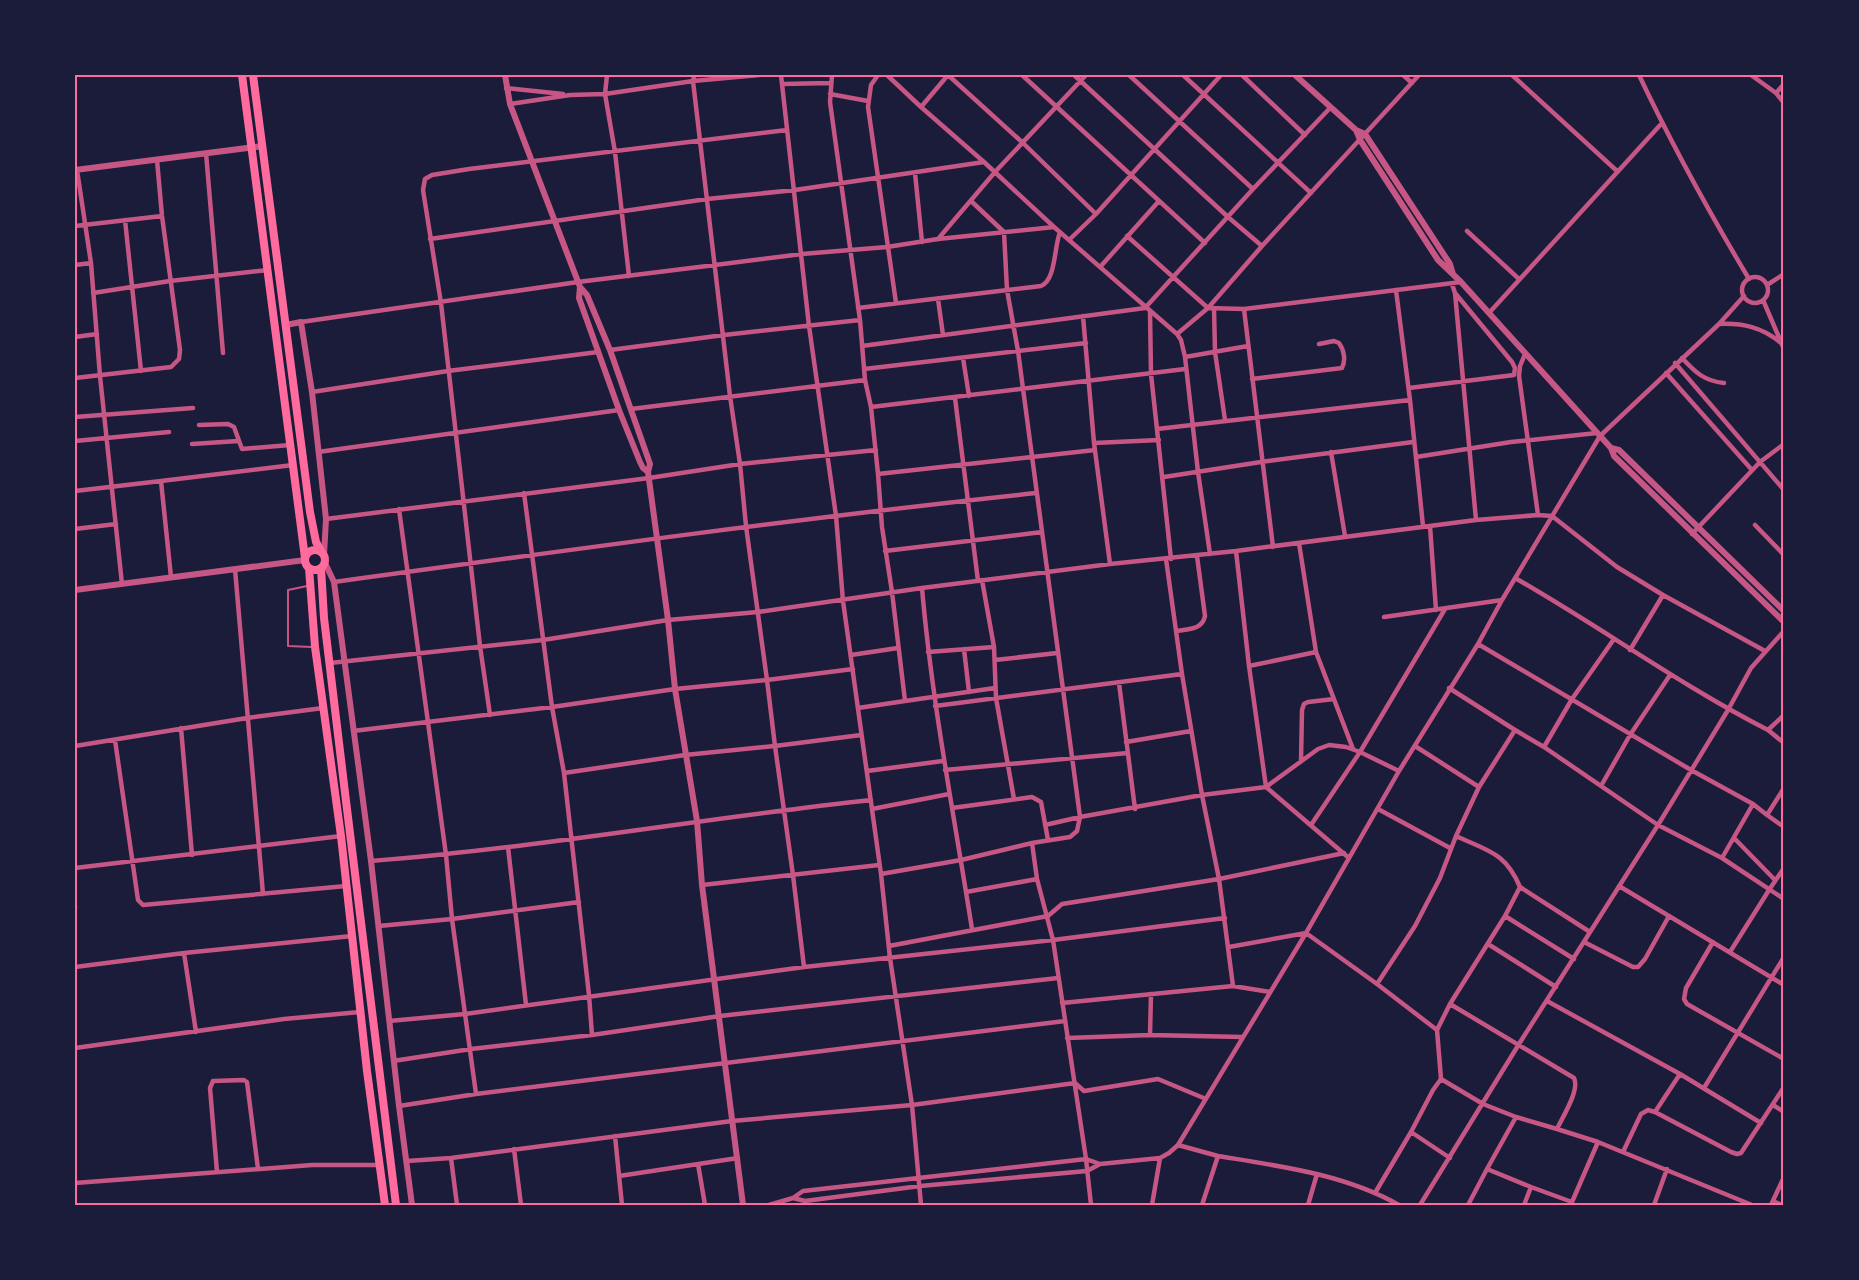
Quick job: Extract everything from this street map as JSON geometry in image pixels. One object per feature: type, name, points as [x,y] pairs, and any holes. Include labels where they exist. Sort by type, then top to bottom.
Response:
[{"type":"highway","points":[[242,75],[310,585],[315,647],[341,836],[384,1205]]},
{"type":"highway","points":[[253,75],[310,512],[316,542],[323,559],[323,608],[396,1205]]},
{"type":"highway","points":[[306,562],[311,550],[323,559]]},
{"type":"highway","points":[[306,562],[313,570],[323,559]]},
{"type":"street","points":[[505,75],[510,104],[579,285],[587,295],[610,350],[650,464],[649,475],[675,689],[697,821],[702,885],[744,1204]]},
{"type":"street","points":[[607,75],[605,94],[615,152],[629,276]]},
{"type":"street","points":[[510,104],[570,95],[605,94],[694,78],[759,75]]},
{"type":"street","points":[[781,75],[809,326],[836,516],[843,600],[881,874],[890,958],[912,1105],[921,1205]]},
{"type":"street","points":[[832,75],[830,94],[860,320],[865,380],[871,408],[882,527],[905,701]]},
{"type":"street","points":[[878,75],[871,85],[868,101],[896,303]]},
{"type":"street","points":[[887,75],[1054,227],[1177,334],[1181,340],[1185,357],[1210,554]]},
{"type":"street","points":[[921,107],[948,75],[1023,142],[1096,214]]},
{"type":"street","points":[[1022,75],[1205,243]]},
{"type":"street","points":[[1074,75],[1262,246]]},
{"type":"street","points":[[938,239],[995,172],[1086,75]]},
{"type":"street","points":[[1129,75],[1253,189]]},
{"type":"street","points":[[1183,75],[1311,193]]},
{"type":"street","points":[[1069,240],[1096,214],[1221,75]]},
{"type":"street","points":[[1242,75],[1305,135]]},
{"type":"street","points":[[1294,75],[1363,137],[1445,268],[1461,282],[1611,447],[1614,456],[1784,622]]},
{"type":"street","points":[[1403,75],[1412,83]]},
{"type":"street","points":[[1177,334],[1211,308],[1262,246],[1419,75]]},
{"type":"street","points":[[1512,75],[1617,171]]},
{"type":"street","points":[[1639,75],[1715,222],[1749,279]]},
{"type":"street","points":[[1751,75],[1776,93],[1784,103]]},
{"type":"street","points":[[694,78],[746,526],[804,967]]},
{"type":"street","points":[[782,84],[830,83]]},
{"type":"street","points":[[1776,93],[1784,84]]},
{"type":"street","points":[[507,88],[570,95]]},
{"type":"street","points":[[830,94],[868,101]]},
{"type":"street","points":[[1233,986],[1219,879],[1202,795],[1176,631],[1164,477],[1151,374],[1148,310],[1174,277],[1253,189],[1330,108]]},
{"type":"street","points":[[1489,313],[1662,123]]},
{"type":"street","points":[[490,715],[441,303],[423,190],[425,179],[428,176],[469,169],[787,130]]},
{"type":"street","points":[[122,584],[100,376],[91,263],[76,170],[263,146]]},
{"type":"street","points":[[206,153],[223,353]]},
{"type":"street","points":[[75,378],[171,367],[179,359],[180,350],[162,216],[157,159]]},
{"type":"street","points":[[430,239],[707,199],[842,184],[984,162]]},
{"type":"street","points":[[915,173],[921,242]]},
{"type":"street","points":[[881,874],[1070,837],[1077,831],[1080,817],[1018,351],[1007,290],[1004,232],[971,201]]},
{"type":"street","points":[[1101,266],[1159,201]]},
{"type":"street","points":[[75,226],[162,216]]},
{"type":"street","points":[[125,220],[141,371]]},
{"type":"street","points":[[286,325],[715,265],[1054,227]]},
{"type":"street","points":[[1467,231],[1519,279]]},
{"type":"street","points":[[858,308],[1046,284],[1052,273],[1056,242],[1060,232]]},
{"type":"street","points":[[1127,236],[1211,308],[1244,309],[1461,282]]},
{"type":"street","points":[[75,265],[91,263]]},
{"type":"street","points":[[93,293],[170,281],[268,270]]},
{"type":"street","points":[[1767,285],[1784,274]]},
{"type":"street","points":[[793,1198],[805,1202],[920,1186],[1087,1171],[1100,1164],[1160,1158],[1169,1153],[1178,1144],[1306,933],[1399,771],[1478,644],[1599,434],[1719,324],[1744,296],[1744,284],[1749,279],[1761,279],[1767,285],[1767,293],[1763,300],[1750,302],[1744,296]]},
{"type":"street","points":[[1452,284],[1455,293],[1476,520]]},
{"type":"street","points":[[579,285],[579,298],[619,410],[643,468],[649,475]]},
{"type":"street","points":[[1396,290],[1423,526]]},
{"type":"street","points":[[1408,388],[1513,377],[1515,373],[1512,362],[1455,293]]},
{"type":"street","points":[[938,299],[943,335]]},
{"type":"street","points":[[1763,300],[1784,349]]},
{"type":"street","points":[[1211,308],[1225,420]]},
{"type":"street","points":[[1244,309],[1273,547]]},
{"type":"street","points":[[862,346],[1083,316],[1148,310]]},
{"type":"street","points":[[1083,316],[1094,443],[1110,564]]},
{"type":"street","points":[[610,350],[860,320]]},
{"type":"street","points":[[301,322],[312,392],[326,519],[323,559],[334,582],[371,861],[393,1061],[412,1205]]},
{"type":"street","points":[[1719,324],[1735,323],[1761,329],[1781,343]]},
{"type":"street","points":[[75,337],[97,334]]},
{"type":"street","points":[[1252,380],[1342,369],[1344,365],[1343,348],[1339,343],[1334,341],[1318,344]]},
{"type":"street","points":[[864,369],[1086,343]]},
{"type":"street","points":[[1185,357],[1248,346]]},
{"type":"street","points":[[312,392],[448,371],[598,352]]},
{"type":"street","points":[[1525,354],[1519,376],[1538,515]]},
{"type":"street","points":[[963,358],[969,396]]},
{"type":"street","points":[[1682,358],[1704,378],[1724,383]]},
{"type":"street","points":[[1675,363],[1784,490]]},
{"type":"street","points":[[871,408],[1185,369]]},
{"type":"street","points":[[1666,373],[1752,470]]},
{"type":"street","points":[[631,409],[818,384],[865,380]]},
{"type":"street","points":[[955,398],[967,500],[980,581],[994,646],[996,698],[1014,799]]},
{"type":"street","points":[[1158,429],[1410,399]]},
{"type":"street","points":[[75,417],[193,408]]},
{"type":"street","points":[[318,452],[619,410]]},
{"type":"street","points":[[199,425],[228,424],[234,427],[242,449],[290,445]]},
{"type":"street","points":[[75,441],[169,432]]},
{"type":"street","points":[[1416,457],[1527,440],[1599,434]]},
{"type":"street","points":[[1094,443],[1159,440]]},
{"type":"street","points":[[192,444],[238,441]]},
{"type":"street","points":[[1164,477],[1413,442]]},
{"type":"street","points":[[1692,534],[1760,462],[1784,444]]},
{"type":"street","points":[[1611,447],[1619,450],[1784,611]]},
{"type":"street","points":[[326,519],[649,475],[876,450]]},
{"type":"street","points":[[878,474],[1095,450]]},
{"type":"street","points":[[1331,452],[1345,537]]},
{"type":"street","points":[[75,491],[293,465]]},
{"type":"street","points":[[161,481],[171,577]]},
{"type":"street","points":[[524,493],[552,707],[564,773],[592,1035]]},
{"type":"street","points":[[334,582],[471,562],[658,540],[746,526],[1036,493]]},
{"type":"street","points":[[399,509],[476,1094]]},
{"type":"street","points":[[330,663],[543,640],[668,620],[758,612],[1110,564],[1236,552],[1423,526],[1538,515],[1552,516],[1617,567],[1765,651]]},
{"type":"street","points":[[75,529],[116,524]]},
{"type":"street","points":[[1755,525],[1784,555]]},
{"type":"street","points":[[1430,526],[1436,610]]},
{"type":"street","points":[[885,551],[1042,532]]},
{"type":"street","points":[[1299,543],[1316,652],[1353,749]]},
{"type":"street","points":[[1236,552],[1266,787],[1349,858]]},
{"type":"street","points":[[1176,631],[1199,627],[1203,623],[1197,556]]},
{"type":"street","points":[[75,590],[306,562]]},
{"type":"street","points":[[235,569],[263,894]]},
{"type":"street","points":[[1515,578],[1728,710],[1767,730],[1784,743]]},
{"type":"street","points":[[922,588],[943,761],[972,929]]},
{"type":"street","points":[[1630,650],[1663,595]]},
{"type":"street","points":[[1384,616],[1502,600]]},
{"type":"street","points":[[1311,825],[1360,752],[1445,609]]},
{"type":"street","points":[[1420,1205],[1658,825],[1751,668],[1784,631]]},
{"type":"street","points":[[1544,747],[1572,699],[1614,639]]},
{"type":"street","points":[[1478,644],[1630,735],[1753,804],[1784,827]]},
{"type":"street","points":[[928,652],[994,646]]},
{"type":"street","points":[[851,655],[898,648]]},
{"type":"street","points":[[964,649],[969,692]]},
{"type":"street","points":[[1249,666],[1316,652]]},
{"type":"street","points":[[995,660],[1057,654]]},
{"type":"street","points":[[353,731],[552,707],[675,689],[853,669]]},
{"type":"street","points":[[935,706],[1182,675]]},
{"type":"street","points":[[1601,786],[1630,735],[1670,675]]},
{"type":"street","points":[[1119,683],[1135,808]]},
{"type":"street","points":[[858,708],[995,688]]},
{"type":"street","points":[[1449,688],[1544,747],[1658,825],[1722,858],[1784,899]]},
{"type":"street","points":[[1301,761],[1304,704],[1334,699]]},
{"type":"street","points":[[75,746],[323,708]]},
{"type":"street","points":[[1767,730],[1784,715]]},
{"type":"street","points":[[182,728],[192,855]]},
{"type":"street","points":[[1377,984],[1415,926],[1440,878],[1450,848],[1479,787],[1515,730]]},
{"type":"street","points":[[1126,742],[1191,731]]},
{"type":"street","points":[[564,773],[685,755],[861,735]]},
{"type":"street","points":[[115,740],[138,900],[143,905],[346,886]]},
{"type":"street","points":[[1045,825],[1202,795],[1266,787],[1324,746],[1353,749],[1399,771]]},
{"type":"street","points":[[1415,746],[1479,787]]},
{"type":"street","points":[[945,770],[1128,753]]},
{"type":"street","points":[[867,771],[943,761]]},
{"type":"street","points":[[1767,815],[1784,788]]},
{"type":"street","points":[[872,808],[949,794]]},
{"type":"street","points":[[951,808],[1032,797],[1041,802],[1048,840]]},
{"type":"street","points":[[371,861],[446,855],[571,840],[783,809],[871,800]]},
{"type":"street","points":[[1722,858],[1735,839],[1753,804]]},
{"type":"street","points":[[1378,809],[1450,848]]},
{"type":"street","points":[[75,868],[341,836]]},
{"type":"street","points":[[1456,836],[1500,857],[1514,873],[1520,887],[1590,932]]},
{"type":"street","points":[[1735,839],[1775,880]]},
{"type":"street","points":[[1032,843],[1037,879],[1053,940],[1091,1205]]},
{"type":"street","points":[[508,847],[526,1005]]},
{"type":"street","points":[[889,946],[1048,916],[1062,904],[1219,879],[1344,853]]},
{"type":"street","points":[[702,885],[879,865]]},
{"type":"street","points":[[1730,952],[1784,868]]},
{"type":"street","points":[[966,892],[1037,879]]},
{"type":"street","points":[[1619,886],[1784,985]]},
{"type":"street","points":[[1376,1193],[1441,1079],[1437,1030],[1450,1004],[1505,916],[1520,887]]},
{"type":"street","points":[[379,926],[579,902]]},
{"type":"street","points":[[1505,916],[1574,959]]},
{"type":"street","points":[[1584,942],[1633,967],[1638,967],[1645,959],[1669,916]]},
{"type":"street","points":[[389,1021],[465,1014],[804,967],[1053,940],[1225,918]]},
{"type":"street","points":[[1229,947],[1306,933],[1437,1030]]},
{"type":"street","points":[[75,967],[184,952],[352,936]]},
{"type":"street","points":[[1713,942],[1686,988],[1684,999],[1687,1004],[1784,1059]]},
{"type":"street","points":[[1488,944],[1556,987]]},
{"type":"street","points":[[184,952],[196,1032]]},
{"type":"street","points":[[1704,1088],[1784,957]]},
{"type":"street","points":[[393,1061],[720,1016],[1058,978]]},
{"type":"street","points":[[1062,1003],[1233,986],[1270,992]]},
{"type":"street","points":[[1150,1035],[1151,994]]},
{"type":"street","points":[[1547,1001],[1680,1074],[1761,1123]]},
{"type":"street","points":[[1450,1004],[1574,1078],[1577,1083],[1575,1090],[1557,1129]]},
{"type":"street","points":[[75,1048],[284,1019],[360,1012]]},
{"type":"street","points":[[399,1106],[476,1094],[1065,1021]]},
{"type":"street","points":[[1067,1038],[1150,1035],[1243,1037]]},
{"type":"street","points":[[1655,1112],[1680,1074]]},
{"type":"street","points":[[407,1161],[452,1158],[732,1121],[912,1105],[1075,1083],[1084,1091],[1158,1079],[1206,1099]]},
{"type":"street","points":[[1441,1079],[1483,1104],[1516,1117],[1598,1142],[1752,1205]]},
{"type":"street","points":[[217,1172],[210,1088],[213,1081],[244,1080],[247,1082],[258,1169]]},
{"type":"street","points":[[1623,1152],[1641,1114],[1648,1110],[1737,1154],[1741,1153],[1784,1087]]},
{"type":"street","points":[[1773,1105],[1784,1112]]},
{"type":"street","points":[[1468,1205],[1516,1117]]},
{"type":"street","points":[[1411,1132],[1449,1158]]},
{"type":"street","points":[[615,1136],[622,1205]]},
{"type":"street","points":[[1572,1202],[1598,1142]]},
{"type":"street","points":[[1178,1144],[1218,1156],[1317,1174],[1376,1193],[1399,1205]]},
{"type":"street","points":[[514,1149],[521,1205]]},
{"type":"street","points":[[1203,1205],[1218,1156]]},
{"type":"street","points":[[452,1158],[457,1205]]},
{"type":"street","points":[[619,1176],[738,1158]]},
{"type":"street","points":[[1152,1205],[1160,1158]]},
{"type":"street","points":[[769,1205],[793,1198],[803,1191],[1086,1159],[1100,1164]]},
{"type":"street","points":[[698,1164],[705,1205]]},
{"type":"street","points":[[75,1183],[312,1165],[380,1165]]},
{"type":"street","points":[[1487,1169],[1579,1205]]},
{"type":"street","points":[[1654,1205],[1668,1169]]},
{"type":"street","points":[[1308,1205],[1317,1174]]},
{"type":"street","points":[[1782,1205],[1772,1203],[1784,1177]]},
{"type":"street","points":[[1524,1205],[1531,1187]]},
{"type":"street","points":[[1383,1205],[1386,1198]]},
{"type":"lane","points":[[310,585],[288,590],[288,646],[315,647]]}]
